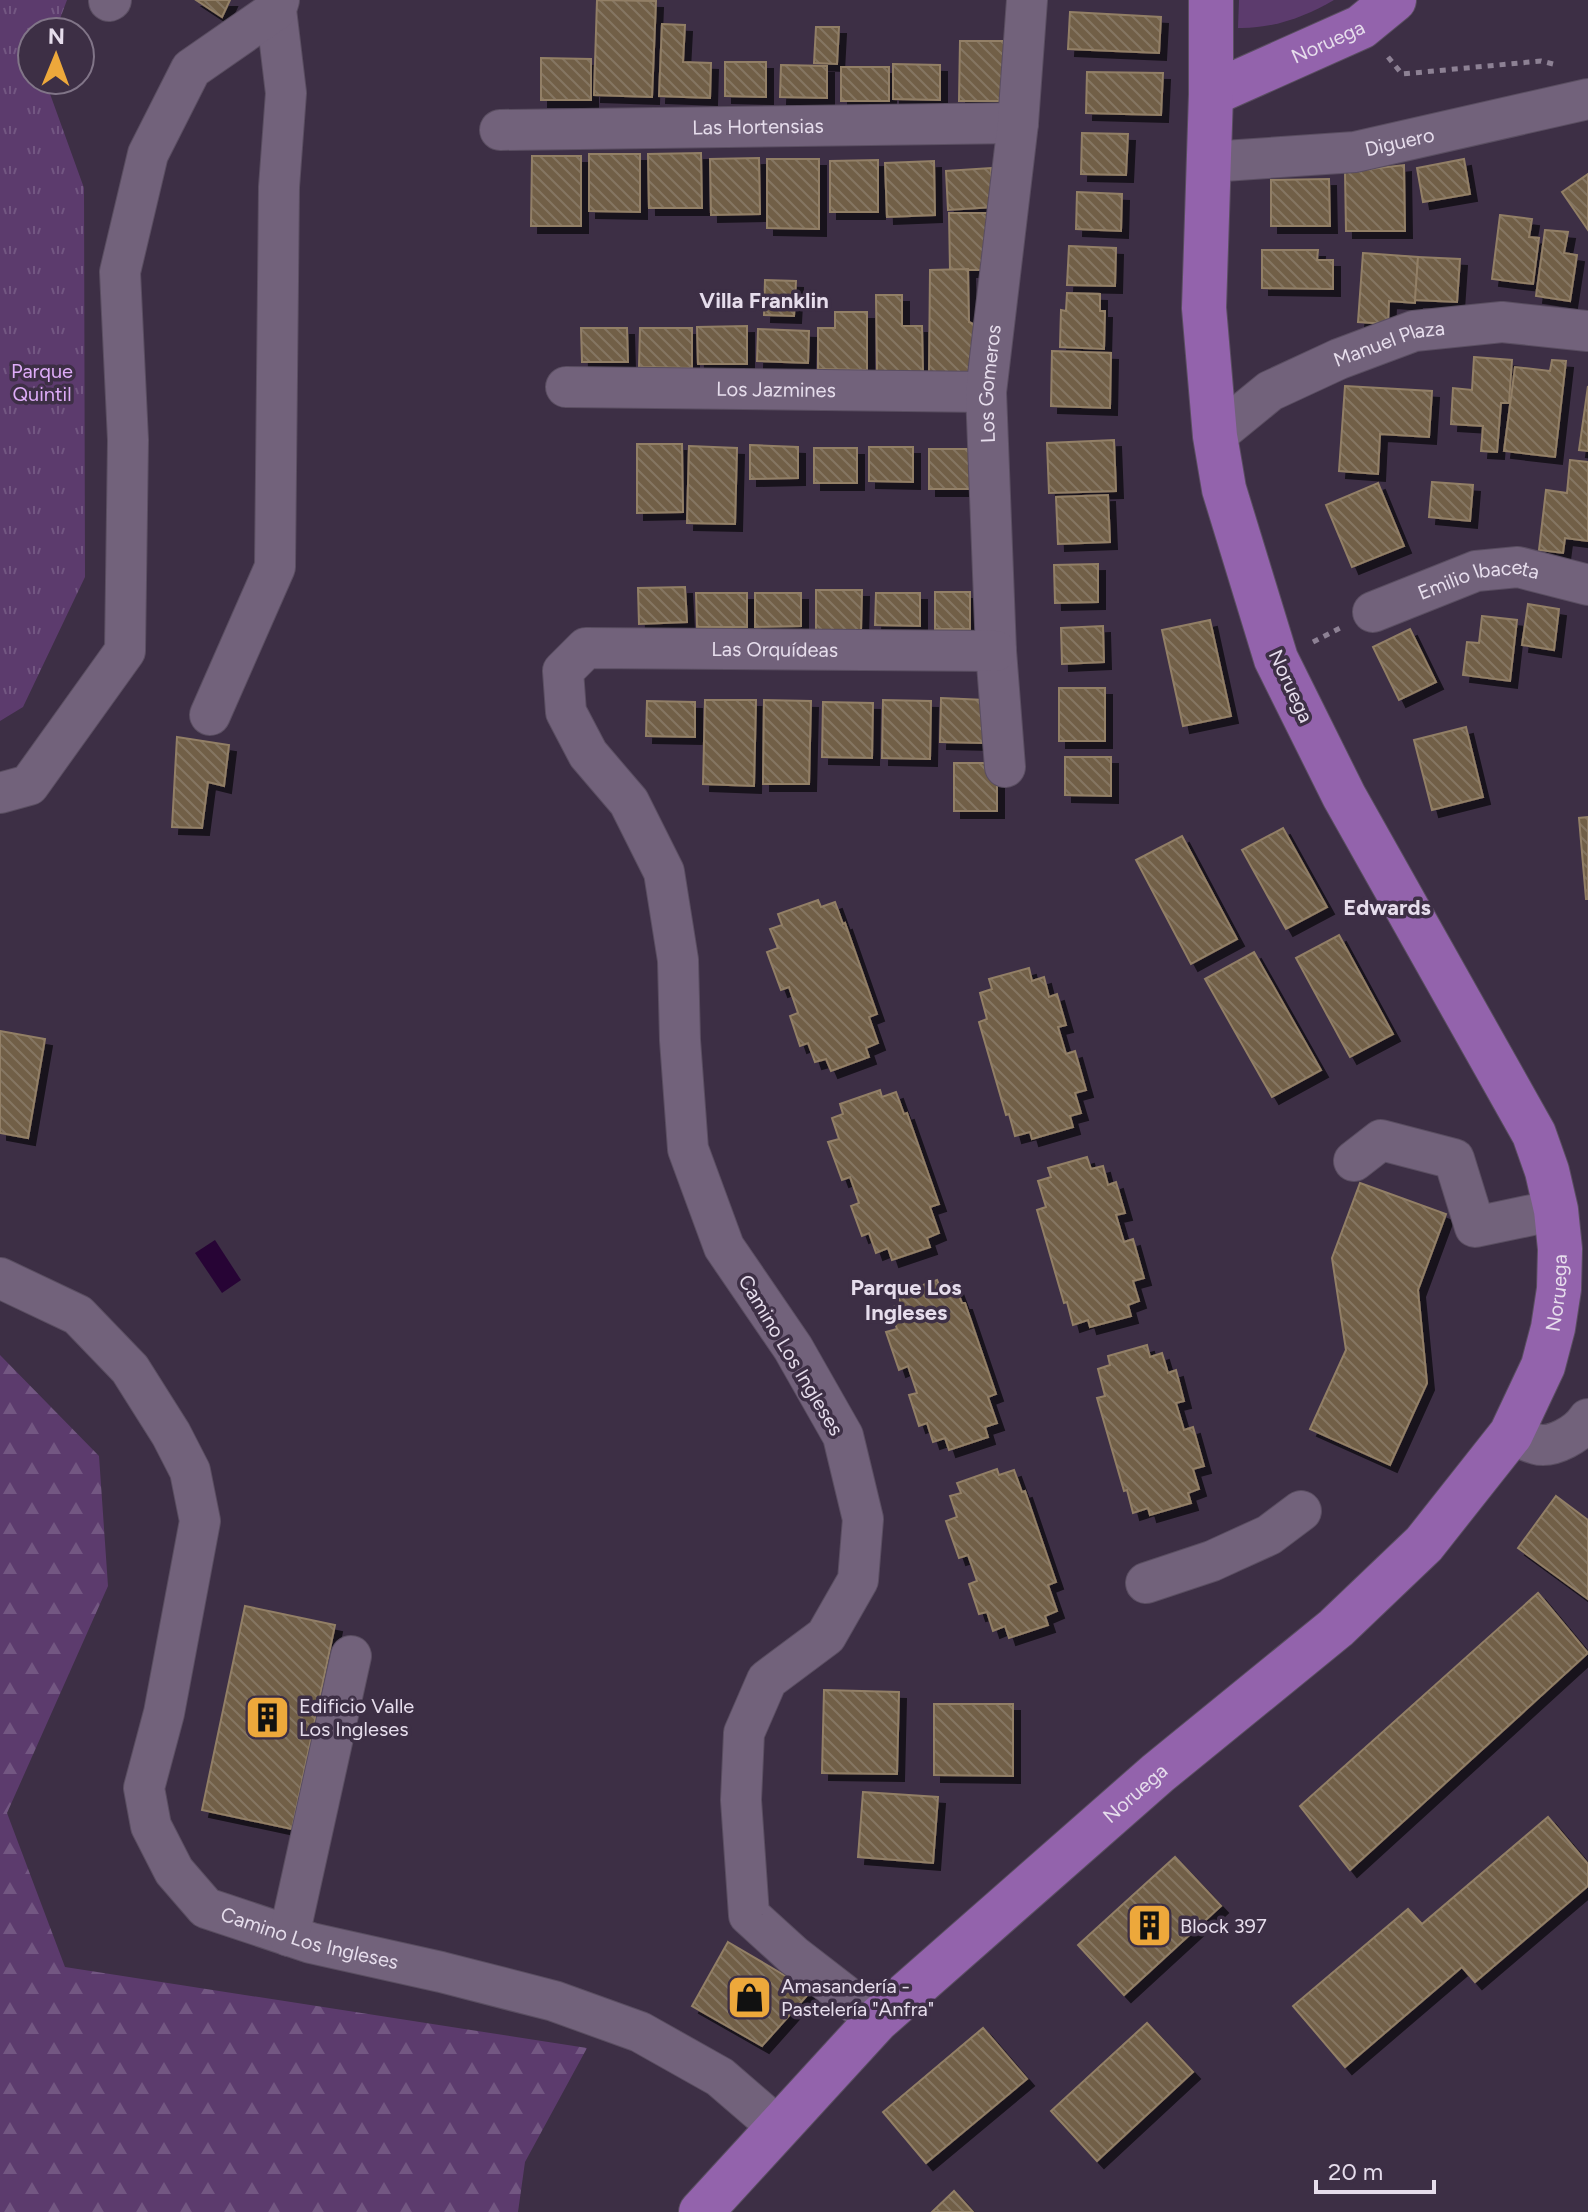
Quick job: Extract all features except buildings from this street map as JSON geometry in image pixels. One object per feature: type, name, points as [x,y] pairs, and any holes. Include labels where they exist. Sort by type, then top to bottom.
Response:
[{"type":"main road","name":"Noruega","points":[[701,2212],[877,2020],[1158,1773],[1336,1628],[1424,1544],[1511,1434],[1543,1366],[1553,1328],[1559,1289],[1560,1249],[1556,1210],[1534,1134],[1344,796],[1276,659],[1224,489],[1215,436],[1204,308],[1211,0]]},
{"type":"main road","name":"Noruega","points":[[1211,94],[1378,13]]},
{"type":"street","name":"Los Gomeros","points":[[1005,767],[996,651],[986,392],[1018,123],[1027,0]]},
{"type":"street","points":[[210,715],[275,567],[279,187],[286,93],[277,5]]},
{"type":"street","points":[[0,793],[29,785],[125,651],[128,440],[120,272],[148,154],[191,69],[277,5]]},
{"type":"street","name":"Diguero","points":[[1209,162],[1355,152],[1588,99]]},
{"type":"street","name":"Las Hortensias","points":[[500,130],[1018,123]]},
{"type":"street","name":"Manuel Plaza","points":[[1215,436],[1270,391],[1339,359],[1414,331],[1502,322],[1588,331]]},
{"type":"street","name":"Los Jazmines","points":[[566,387],[986,392]]},
{"type":"street","name":"Emilio Ibaceta","points":[[1373,612],[1476,571],[1518,567],[1588,585]]},
{"type":"street","name":"Las Orquídeas","points":[[563,671],[586,648],[996,651]]},
{"type":"street","name":"Camino Los Ingleses","points":[[563,671],[566,712],[588,754],[629,802],[664,872],[678,960],[688,1149],[724,1247],[793,1348],[843,1436],[863,1519],[858,1580],[852,1592],[826,1636],[767,1680],[744,1733],[741,1800],[749,1915],[793,1955],[877,2020]]},
{"type":"street","points":[[1354,1161],[1381,1140],[1454,1159],[1475,1227],[1556,1210]]},
{"type":"street","name":"Camino Los Ingleses","points":[[0,1278],[78,1315],[130,1369],[190,1471],[200,1521],[164,1713],[144,1788],[151,1826],[174,1871],[206,1908],[289,1936],[554,2001],[640,2032],[720,2077],[779,2128]]},
{"type":"street","points":[[1511,1434],[1540,1445],[1560,1441],[1588,1419]]},
{"type":"street","points":[[1146,1583],[1212,1561],[1269,1535],[1301,1511]]},
{"type":"street","points":[[289,1936],[351,1656]]},
{"type":"path","points":[[1378,13],[1402,74],[1541,61],[1563,66]]},
{"type":"path","points":[[1276,659],[1373,612]]},
{"type":"green space","name":"Parque Quintil","points":[[0,0],[67,0],[61,16],[16,16],[16,96],[51,96],[84,188],[85,577],[23,707],[0,721]]},
{"type":"green space","points":[[1239,0],[1334,0],[1288,21],[1238,28]]},
{"type":"green space","points":[[0,1355],[99,1456],[108,1586],[7,1813],[65,1967],[587,2048],[525,2162],[518,2212],[0,2212]]},
{"type":"shaded area","points":[[215,1240],[241,1280],[222,1293],[195,1253]]},
{"type":"place","name":"Edificio Valle Los Ingleses","points":[[268,1717]]},
{"type":"place","name":"Block 397","points":[[1149,1926]]},
{"type":"place","name":"Amasandería - Pastelería \"Anfra\"","points":[[750,1998]]},
{"type":"district","name":"Villa Franklin","points":[[764,300]]},
{"type":"district","name":"Edwards","points":[[1387,907]]},
{"type":"district","name":"Parque Los Ingleses","points":[[906,1300]]}]
